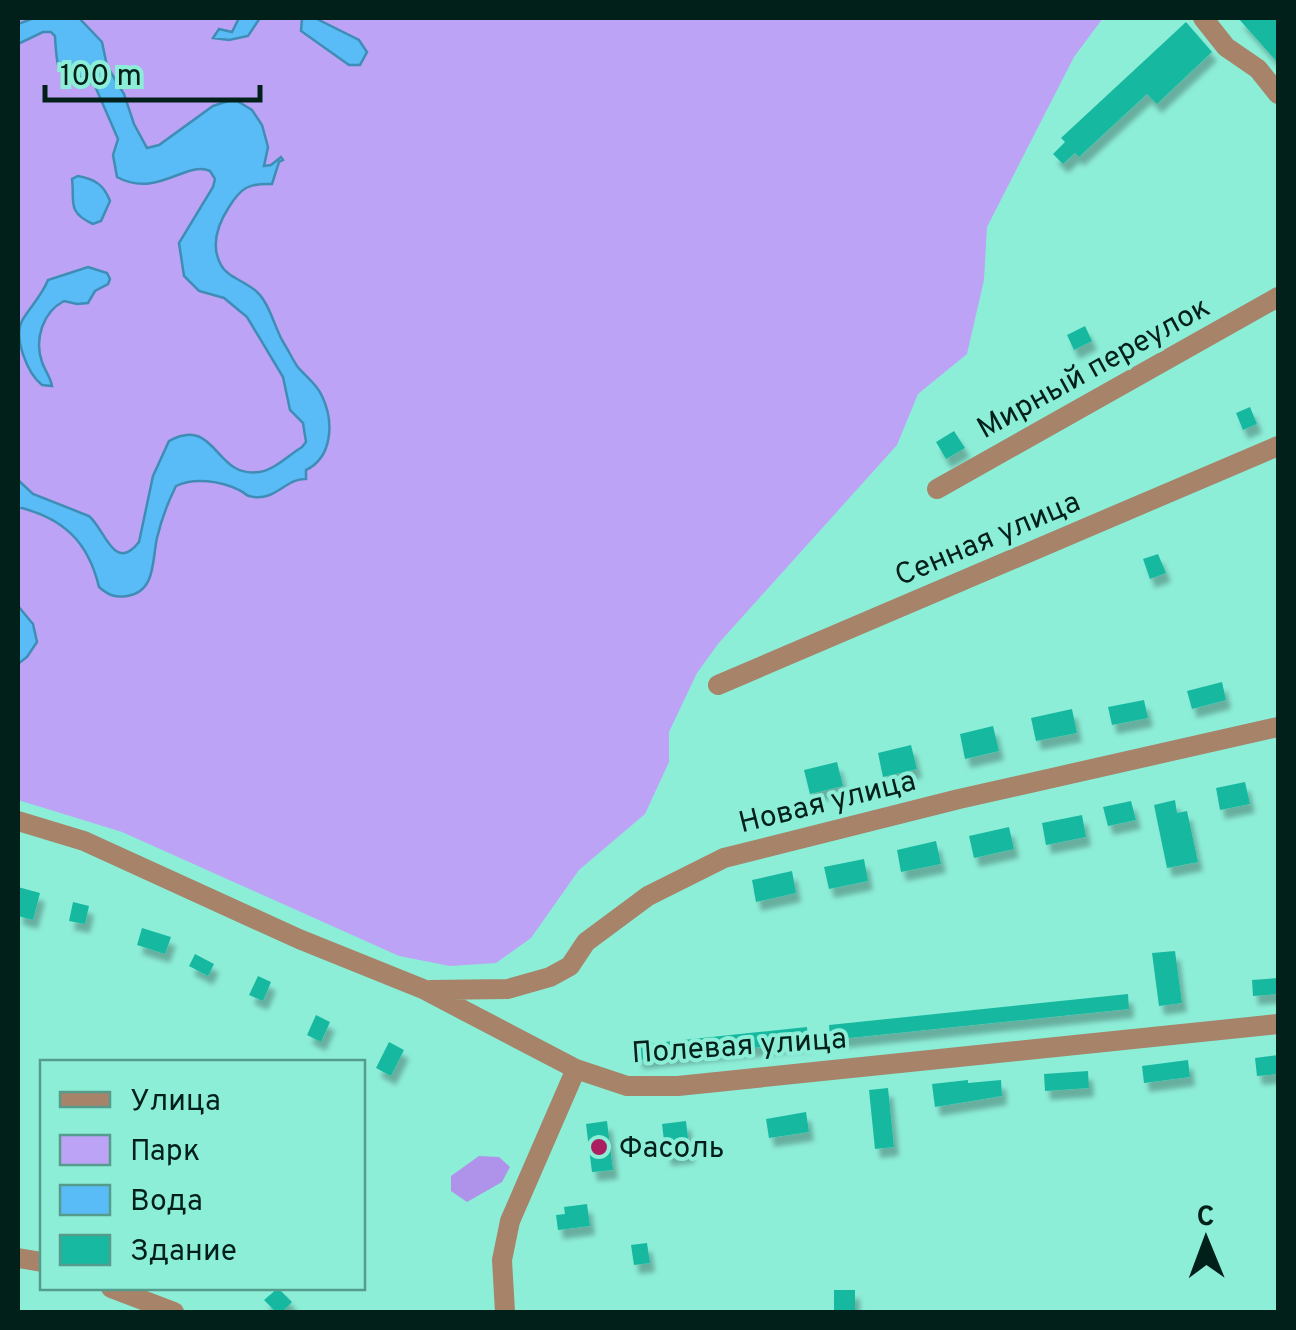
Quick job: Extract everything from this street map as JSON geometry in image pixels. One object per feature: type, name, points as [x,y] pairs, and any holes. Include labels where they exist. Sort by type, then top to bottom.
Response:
[{"type":"street","points":[[1202,18],[1226,46],[1258,69],[1278,94]]},
{"type":"street","name":"Мирный переулок","points":[[937,489],[1278,297]]},
{"type":"street","name":"Сенная улица","points":[[718,685],[1278,446]]},
{"type":"street","name":"Новая улица","points":[[422,990],[508,989],[550,977],[570,966],[586,942],[648,896],[724,858],[1278,727]]},
{"type":"street","name":"Полевая улица","points":[[18,821],[84,841],[422,990],[576,1069],[627,1086],[678,1086],[1278,1024]]},
{"type":"street","points":[[505,1312],[502,1260],[510,1221],[576,1069]]},
{"type":"street","points":[[115,1290],[174,1312]]},
{"type":"green space","points":[[18,18],[1103,18],[1074,57],[987,227],[984,280],[967,354],[918,394],[897,445],[718,644],[697,673],[669,732],[669,762],[645,814],[579,870],[531,938],[496,963],[450,966],[399,956],[122,832],[18,800]]},
{"type":"shaded area","points":[[479,1156],[499,1157],[510,1167],[502,1182],[467,1202],[451,1191],[451,1176]]},
{"type":"water","points":[[34,18],[79,18],[102,42],[107,66],[124,94],[147,148],[159,145],[213,106],[234,99],[252,110],[262,125],[268,147],[264,166],[281,157],[283,160],[272,184],[251,186],[233,201],[219,228],[218,257],[228,273],[261,297],[297,366],[320,392],[328,416],[326,447],[306,470],[306,479],[262,497],[249,496],[216,482],[176,486],[157,538],[148,582],[127,596],[112,595],[99,587],[88,557],[61,525],[18,507],[18,480],[33,494],[89,516],[111,546],[123,553],[139,542],[153,476],[169,441],[185,435],[197,436],[233,466],[244,472],[259,472],[302,447],[306,442],[303,423],[290,410],[283,377],[247,317],[224,298],[199,291],[184,276],[179,243],[213,187],[215,179],[210,171],[191,170],[145,184],[117,177],[113,155],[118,139],[95,86],[60,70],[51,32],[18,44],[18,24]]},
{"type":"water","points":[[239,18],[260,18],[248,36],[213,38],[219,29],[232,32]]},
{"type":"water","points":[[315,18],[359,40],[367,52],[360,65],[349,65],[301,31],[302,19]]},
{"type":"water","points":[[78,176],[98,184],[108,195],[110,201],[101,221],[93,224],[75,210],[72,179]]},
{"type":"water","points":[[88,267],[107,273],[110,279],[88,303],[64,301],[46,319],[40,335],[40,353],[52,386],[42,385],[23,355],[19,335],[23,319],[48,280]]},
{"type":"water","points":[[18,606],[33,624],[37,642],[18,664]]},
{"type":"building","points":[[1238,18],[1278,18],[1278,63]]},
{"type":"building","points":[[1186,22],[1212,52],[1157,104],[1147,94],[1079,157],[1075,153],[1063,164],[1053,154],[1065,142],[1061,138]]},
{"type":"building","points":[[1085,326],[1092,341],[1074,350],[1067,335]]},
{"type":"building","points":[[1250,407],[1257,424],[1243,430],[1236,413]]},
{"type":"building","points":[[954,431],[965,448],[946,459],[936,442]]},
{"type":"building","points":[[1158,554],[1166,573],[1150,579],[1143,559]]},
{"type":"building","points":[[1222,682],[1226,700],[1192,709],[1187,691]]},
{"type":"building","points":[[1144,700],[1148,718],[1112,725],[1108,707]]},
{"type":"building","points":[[1072,709],[1077,733],[1036,741],[1031,718]]},
{"type":"building","points":[[993,726],[999,751],[965,759],[960,734]]},
{"type":"building","points":[[911,745],[917,769],[883,777],[878,753]]},
{"type":"building","points":[[837,762],[843,786],[810,794],[804,770]]},
{"type":"building","points":[[1245,782],[1250,804],[1220,810],[1216,788]]},
{"type":"building","points":[[1175,800],[1177,813],[1187,811],[1198,862],[1167,868],[1154,805]]},
{"type":"building","points":[[1131,801],[1136,820],[1108,826],[1103,807]]},
{"type":"building","points":[[1082,815],[1086,837],[1046,845],[1042,823]]},
{"type":"building","points":[[1009,827],[1014,849],[974,858],[969,836]]},
{"type":"building","points":[[936,841],[941,864],[901,872],[897,850]]},
{"type":"building","points":[[864,859],[868,881],[829,889],[824,867]]},
{"type":"building","points":[[792,871],[796,893],[756,902],[752,880]]},
{"type":"building","points":[[18,887],[40,893],[33,920],[18,916]]},
{"type":"building","points":[[73,902],[89,906],[85,924],[69,921]]},
{"type":"building","points":[[142,928],[171,937],[165,954],[137,945]]},
{"type":"building","points":[[1175,951],[1182,1003],[1159,1006],[1152,953]]},
{"type":"building","points":[[195,954],[214,964],[208,976],[189,966]]},
{"type":"building","points":[[258,976],[271,982],[263,1001],[249,995]]},
{"type":"building","points":[[1278,978],[1278,994],[1253,996],[1252,980]]},
{"type":"building","points":[[1128,994],[1129,1009],[830,1040],[829,1025]]},
{"type":"building","points":[[316,1015],[330,1022],[321,1042],[307,1035]]},
{"type":"building","points":[[807,1027],[808,1042],[638,1060],[636,1045]]},
{"type":"building","points":[[389,1042],[404,1050],[391,1076],[376,1068]]},
{"type":"building","points":[[1278,1055],[1278,1074],[1257,1076],[1255,1058]]},
{"type":"building","points":[[1188,1060],[1190,1077],[1144,1083],[1142,1066]]},
{"type":"building","points":[[1088,1071],[1089,1088],[1045,1091],[1044,1074]]},
{"type":"building","points":[[1001,1080],[1002,1096],[935,1107],[932,1084]]},
{"type":"building","points":[[888,1088],[894,1147],[875,1149],[869,1090]]},
{"type":"building","points":[[806,1112],[809,1132],[769,1138],[766,1119]]},
{"type":"building","name":"Фасоль","points":[[607,1121],[613,1170],[592,1172],[586,1124]]},
{"type":"building","points":[[686,1121],[690,1154],[666,1157],[662,1124]]},
{"type":"building","points":[[587,1204],[590,1226],[558,1230],[556,1215],[565,1214],[564,1207]]},
{"type":"building","points":[[647,1243],[650,1263],[634,1265],[631,1245]]},
{"type":"building","points":[[280,1290],[292,1302],[282,1312],[276,1312],[264,1300]]},
{"type":"building","points":[[834,1290],[855,1290],[855,1312],[834,1312]]},
{"type":"place","name":"Фасоль","points":[[599,1147]]}]
